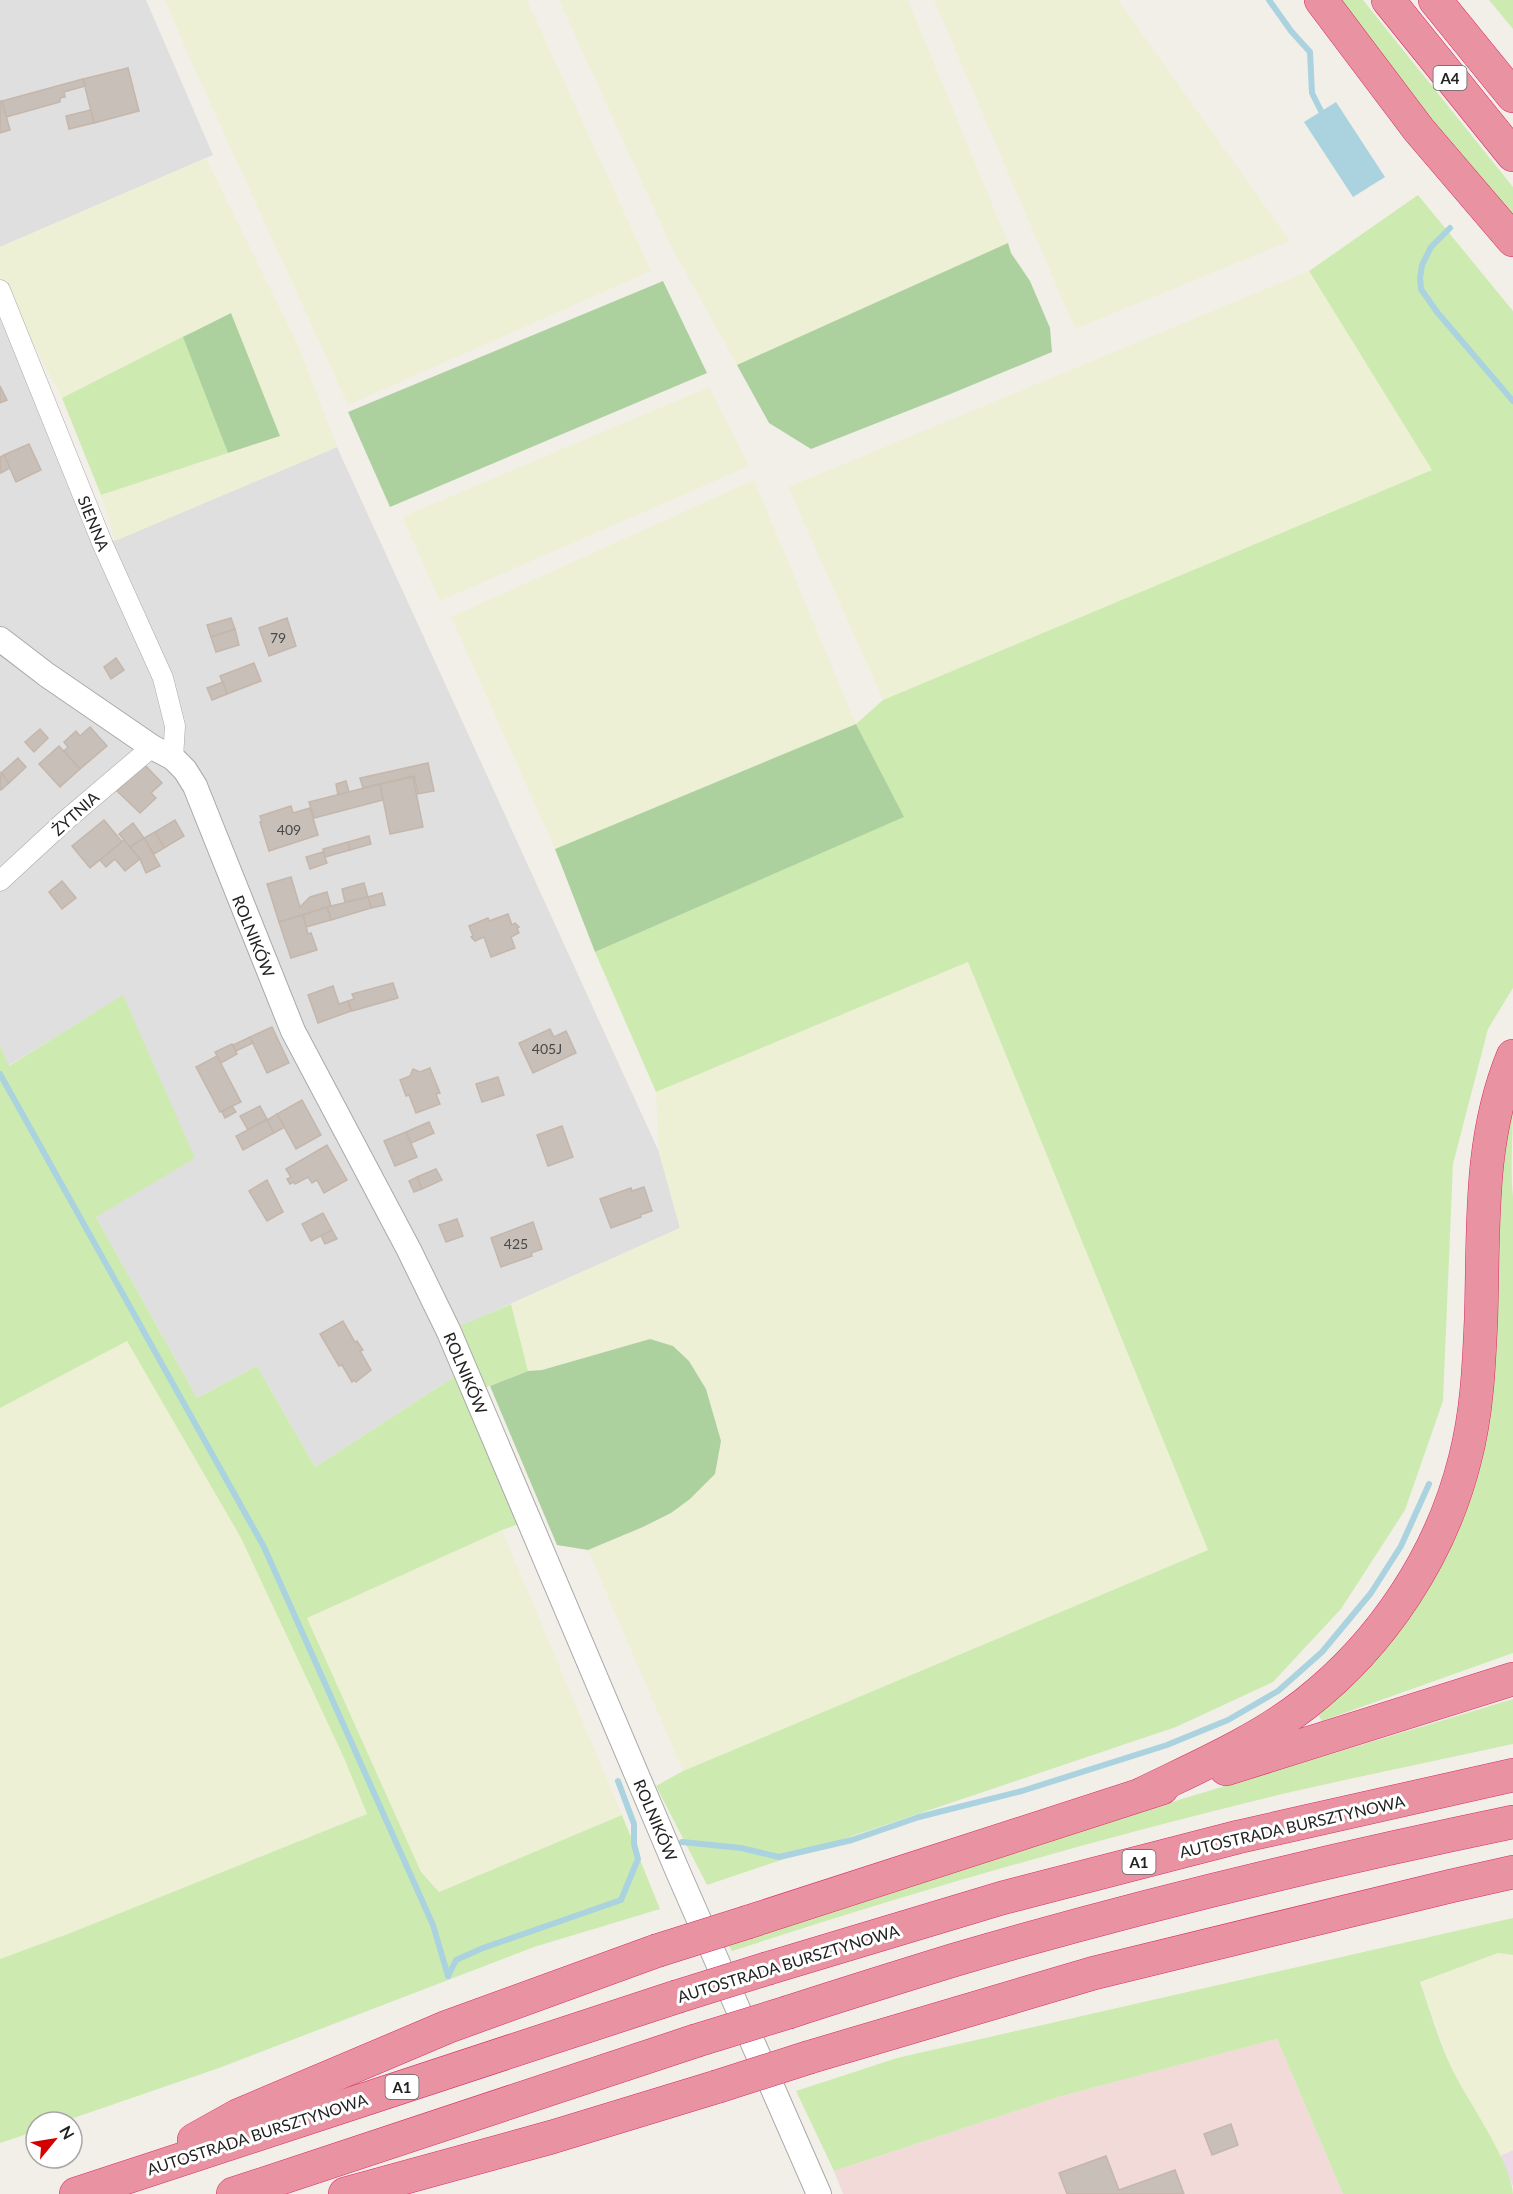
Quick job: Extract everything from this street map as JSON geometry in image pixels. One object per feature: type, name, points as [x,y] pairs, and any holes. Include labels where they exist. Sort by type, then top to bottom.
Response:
[{"type":"highway","points":[[1321,0],[1419,130],[1513,240]]},
{"type":"highway","name":"A4","points":[[1388,0],[1513,155]]},
{"type":"highway","name":"A4","points":[[1435,0],[1513,96]]},
{"type":"highway","points":[[1142,1794],[1264,1732],[1304,1705],[1348,1666],[1386,1623],[1418,1574],[1446,1516],[1465,1458],[1478,1388],[1482,1238],[1488,1147],[1503,1081],[1513,1056]]},
{"type":"highway","points":[[127,2177],[237,2116],[258,2107],[447,2027],[656,1951],[1142,1794],[1336,1736],[1513,1679]]},
{"type":"highway","name":"AUTOSTRADA BURSZTYNOWA","points":[[76,2194],[676,1997],[1002,1898],[1204,1845],[1513,1776]]},
{"type":"highway","points":[[233,2194],[695,2041],[955,1960],[1133,1911],[1281,1874],[1513,1822]]},
{"type":"highway","points":[[345,2194],[552,2137],[810,2057],[1094,1973],[1513,1872]]},
{"type":"highway","points":[[1450,1886],[1513,1882]]},
{"type":"street","name":"SIENNA","points":[[0,290],[103,545],[163,678],[175,726],[163,753]]},
{"type":"street","name":"ROLNIKÓW","points":[[0,639],[47,675],[163,753],[185,770],[195,786],[293,1031],[450,1332],[678,1872],[819,2194]]},
{"type":"street","name":"ŻYTNIA","points":[[0,881],[66,820],[163,753]]},
{"type":"shaded area","points":[[0,0],[146,0],[213,155],[0,247]]},
{"type":"shaded area","points":[[0,290],[103,545],[337,447],[659,1152],[680,1228],[461,1326],[474,1364],[315,1467],[257,1366],[197,1398],[96,1217],[123,996],[8,1066],[0,1046]]},
{"type":"shaded area","points":[[1277,2039],[1343,2194],[843,2194],[834,2171],[1058,2097]]},
{"type":"shaded area","points":[[1513,2150],[1513,2186],[1500,2156]]},
{"type":"green space","points":[[165,0],[527,0],[651,271],[348,405]]},
{"type":"green space","points":[[559,0],[908,0],[1008,243],[737,365],[672,248]]},
{"type":"green space","points":[[934,0],[1118,0],[1290,241],[1075,329]]},
{"type":"green space","points":[[1339,0],[1363,0],[1513,187],[1513,219],[1396,77]]},
{"type":"green space","points":[[1489,0],[1513,0],[1513,29]]},
{"type":"green space","points":[[206,158],[299,347],[337,447],[115,541],[101,495],[280,436],[230,313],[62,398],[0,281],[0,247]]},
{"type":"green space","points":[[1418,195],[1513,311],[1513,988],[1488,1029],[1453,1164],[1443,1401],[1405,1510],[1341,1609],[1273,1682],[1176,1727],[707,1885],[656,1786],[683,1771],[1208,1550],[968,962],[656,1092],[595,952],[903,817],[856,724],[883,700],[1432,470],[1309,271]]},
{"type":"green space","points":[[1008,243],[1011,253],[1030,281],[1050,328],[1052,352],[811,449],[769,423],[737,365]]},
{"type":"green space","points":[[1309,271],[1433,470],[883,700],[788,487]]},
{"type":"green space","points":[[663,281],[707,373],[390,507],[348,412]]},
{"type":"green space","points":[[231,313],[280,436],[228,453],[183,337]]},
{"type":"green space","points":[[190,333],[228,453],[101,495],[62,398]]},
{"type":"green space","points":[[709,387],[749,466],[440,601],[402,517]]},
{"type":"green space","points":[[754,480],[856,724],[555,849],[451,617]]},
{"type":"green space","points":[[856,724],[904,817],[595,952],[555,849]]},
{"type":"green space","points":[[968,962],[1208,1550],[683,1771],[588,1550],[671,1513],[689,1361],[673,1346],[650,1339],[542,1370],[528,1371],[511,1304],[680,1228],[659,1152],[656,1092]]},
{"type":"green space","points":[[123,995],[195,1158],[96,1217],[197,1398],[257,1366],[315,1467],[474,1364],[460,1326],[511,1304],[528,1371],[468,1394],[519,1524],[307,1618],[421,1872],[439,1892],[622,1815],[660,1909],[534,1947],[219,2068],[84,2114],[84,2110],[24,2110],[24,2135],[0,2143],[0,1959],[367,1814],[344,1758],[241,1538],[127,1341],[0,1408],[0,1046],[9,1066]]},
{"type":"green space","points":[[1513,1106],[1513,1653],[1322,1721],[1318,1714],[1372,1663],[1417,1606],[1453,1543],[1466,1508],[1486,1437],[1497,1228]]},
{"type":"green space","points":[[650,1339],[673,1346],[689,1361],[706,1389],[721,1441],[715,1474],[690,1499],[671,1513],[643,1527],[588,1550],[557,1545],[490,1386],[528,1371],[542,1370]]},
{"type":"green space","points":[[127,1340],[241,1538],[344,1758],[367,1814],[0,1959],[0,1408]]},
{"type":"green space","points":[[502,1530],[622,1815],[439,1892],[421,1872],[306,1618]]},
{"type":"green space","points":[[1513,1699],[1513,1744],[1291,1792],[1150,1827],[940,1886],[732,1951],[726,1941],[927,1876]]},
{"type":"green space","points":[[1513,1918],[1513,1955],[1498,1953],[1420,1982],[1447,2059],[1497,2149],[1511,2181],[1513,2194],[1343,2194],[1277,2039],[1058,2097],[834,2171],[796,2091],[897,2058]]},
{"type":"green space","points":[[1498,1953],[1513,1955],[1513,2150],[1500,2156],[1451,2068],[1420,1981]]},
{"type":"water","points":[[1336,102],[1385,177],[1353,197],[1304,122]]},
{"type":"building","points":[[128,68],[139,111],[94,123],[83,79]]},
{"type":"building","points":[[83,79],[85,86],[64,92],[65,97],[60,98],[60,102],[6,117],[2,101]]},
{"type":"building","points":[[0,101],[2,101],[10,130],[0,133]]},
{"type":"building","points":[[91,110],[94,123],[69,129],[66,116]]},
{"type":"building","points":[[0,386],[7,400],[0,403]]},
{"type":"building","points":[[29,444],[41,470],[16,482],[4,455]]},
{"type":"building","points":[[4,455],[10,468],[1,473],[0,457]]},
{"type":"building","points":[[231,618],[235,629],[211,637],[207,625]]},
{"type":"building","points":[[287,618],[296,646],[269,656],[259,628]]},
{"type":"building","points":[[235,629],[239,645],[216,652],[211,637]]},
{"type":"building","points":[[116,658],[124,670],[111,679],[104,667]]},
{"type":"building","points":[[254,663],[261,681],[227,694],[220,676]]},
{"type":"building","points":[[223,682],[227,694],[212,700],[207,688]]},
{"type":"building","points":[[90,727],[107,746],[80,769],[64,751],[68,747],[64,742],[76,731],[80,736]]},
{"type":"building","points":[[40,729],[48,738],[34,752],[25,742]]},
{"type":"building","points":[[59,746],[80,769],[60,787],[39,764]]},
{"type":"building","points":[[18,758],[26,767],[9,783],[1,773]]},
{"type":"building","points":[[428,763],[434,791],[418,794],[414,776],[363,788],[360,778]]},
{"type":"building","points":[[144,764],[162,783],[151,793],[156,798],[140,813],[117,791]]},
{"type":"building","points":[[1,773],[9,783],[1,790],[0,789]]},
{"type":"building","points":[[413,777],[423,827],[390,834],[380,784]]},
{"type":"building","points":[[346,781],[349,792],[338,795],[336,784]]},
{"type":"building","points":[[380,784],[383,800],[314,818],[309,802]]},
{"type":"building","points":[[291,806],[293,813],[310,808],[318,835],[269,851],[260,816]]},
{"type":"building","points":[[104,820],[122,842],[90,868],[72,846]]},
{"type":"building","points":[[175,820],[184,836],[164,848],[155,832]]},
{"type":"building","points":[[133,823],[144,838],[130,847],[119,834]]},
{"type":"building","points":[[155,832],[164,848],[154,854],[144,838]]},
{"type":"building","points":[[369,836],[371,844],[350,850],[348,842]]},
{"type":"building","points":[[144,838],[160,866],[146,873],[140,859],[130,847]]},
{"type":"building","points":[[124,840],[140,859],[125,871],[115,859],[106,867],[100,860]]},
{"type":"building","points":[[348,842],[350,850],[325,857],[323,849]]},
{"type":"building","points":[[323,852],[327,863],[310,869],[306,857]]},
{"type":"building","points":[[291,877],[300,907],[310,897],[327,892],[331,906],[279,922],[267,884]]},
{"type":"building","points":[[62,881],[76,898],[62,909],[49,892]]},
{"type":"building","points":[[364,883],[368,897],[345,902],[342,889]]},
{"type":"building","points":[[382,893],[385,905],[371,908],[368,897]]},
{"type":"building","points":[[368,897],[371,908],[331,920],[327,907]]},
{"type":"building","points":[[327,907],[331,920],[306,927],[303,915]]},
{"type":"building","points":[[508,914],[512,925],[515,923],[519,927],[517,928],[519,933],[511,937],[515,948],[491,957],[484,937],[475,941],[471,937],[473,936],[469,926],[488,918],[489,921]]},
{"type":"building","points":[[303,915],[308,934],[311,933],[317,950],[291,958],[279,922]]},
{"type":"building","points":[[393,983],[398,998],[352,1011],[348,1001],[354,999],[352,994]]},
{"type":"building","points":[[333,986],[339,1004],[348,1001],[351,1011],[318,1023],[308,995]]},
{"type":"building","points":[[272,1027],[289,1063],[267,1073],[250,1037]]},
{"type":"building","points":[[550,1029],[554,1037],[566,1031],[576,1053],[533,1073],[519,1043]]},
{"type":"building","points":[[250,1037],[253,1043],[236,1051],[233,1045]]},
{"type":"building","points":[[232,1044],[237,1054],[221,1063],[215,1052]]},
{"type":"building","points":[[217,1056],[241,1102],[220,1112],[196,1067]]},
{"type":"building","points":[[430,1068],[440,1093],[436,1094],[440,1104],[416,1113],[400,1080],[410,1076],[413,1069],[420,1072]]},
{"type":"building","points":[[498,1077],[504,1095],[482,1102],[476,1084]]},
{"type":"building","points":[[302,1100],[321,1135],[296,1149],[277,1114]]},
{"type":"building","points":[[232,1106],[236,1112],[225,1118],[222,1112]]},
{"type":"building","points":[[260,1106],[267,1119],[248,1130],[240,1116]]},
{"type":"building","points":[[277,1114],[285,1127],[274,1133],[267,1120]]},
{"type":"building","points":[[267,1120],[274,1133],[243,1150],[236,1136]]},
{"type":"building","points":[[429,1122],[434,1133],[411,1143],[406,1132]]},
{"type":"building","points":[[562,1126],[573,1157],[548,1166],[537,1135]]},
{"type":"building","points":[[406,1132],[417,1157],[395,1166],[384,1141]]},
{"type":"building","points":[[327,1145],[347,1180],[324,1193],[317,1180],[312,1183],[308,1177],[295,1184],[294,1182],[290,1184],[287,1179],[291,1177],[286,1169]]},
{"type":"building","points":[[436,1169],[442,1180],[422,1189],[417,1177]]},
{"type":"building","points":[[417,1177],[422,1189],[414,1192],[409,1181]]},
{"type":"building","points":[[267,1180],[283,1212],[267,1221],[249,1191]]},
{"type":"building","points":[[644,1187],[652,1211],[611,1228],[600,1199],[631,1188],[632,1191]]},
{"type":"building","points":[[323,1213],[332,1230],[311,1241],[302,1224]]},
{"type":"building","points":[[457,1219],[463,1236],[446,1242],[439,1225]]},
{"type":"building","points":[[533,1222],[542,1249],[531,1253],[532,1256],[501,1267],[491,1238]]},
{"type":"building","points":[[332,1230],[337,1239],[325,1244],[321,1236]]},
{"type":"building","points":[[343,1321],[355,1342],[357,1341],[363,1350],[360,1351],[371,1370],[356,1382],[354,1380],[352,1382],[342,1365],[339,1366],[320,1334]]},
{"type":"building","points":[[1231,2124],[1238,2145],[1212,2155],[1204,2134]]},
{"type":"building","points":[[1106,2156],[1119,2190],[1175,2170],[1184,2194],[1067,2194],[1059,2173]]},
{"type":"waterway","points":[[1269,0],[1291,31],[1310,52],[1312,93],[1321,111]]},
{"type":"waterway","points":[[1450,228],[1431,247],[1422,265],[1421,289],[1437,312],[1513,401]]},
{"type":"waterway","points":[[0,1074],[264,1547],[433,1925],[448,1976]]},
{"type":"waterway","points":[[682,1842],[741,1848],[779,1857],[852,1840],[919,1817],[1022,1791],[1167,1745],[1228,1720],[1278,1691],[1322,1652],[1371,1593],[1401,1546],[1429,1484]]},
{"type":"waterway","points":[[448,1976],[456,1960],[483,1948],[621,1900],[638,1859],[634,1844],[634,1824],[618,1781]]}]
